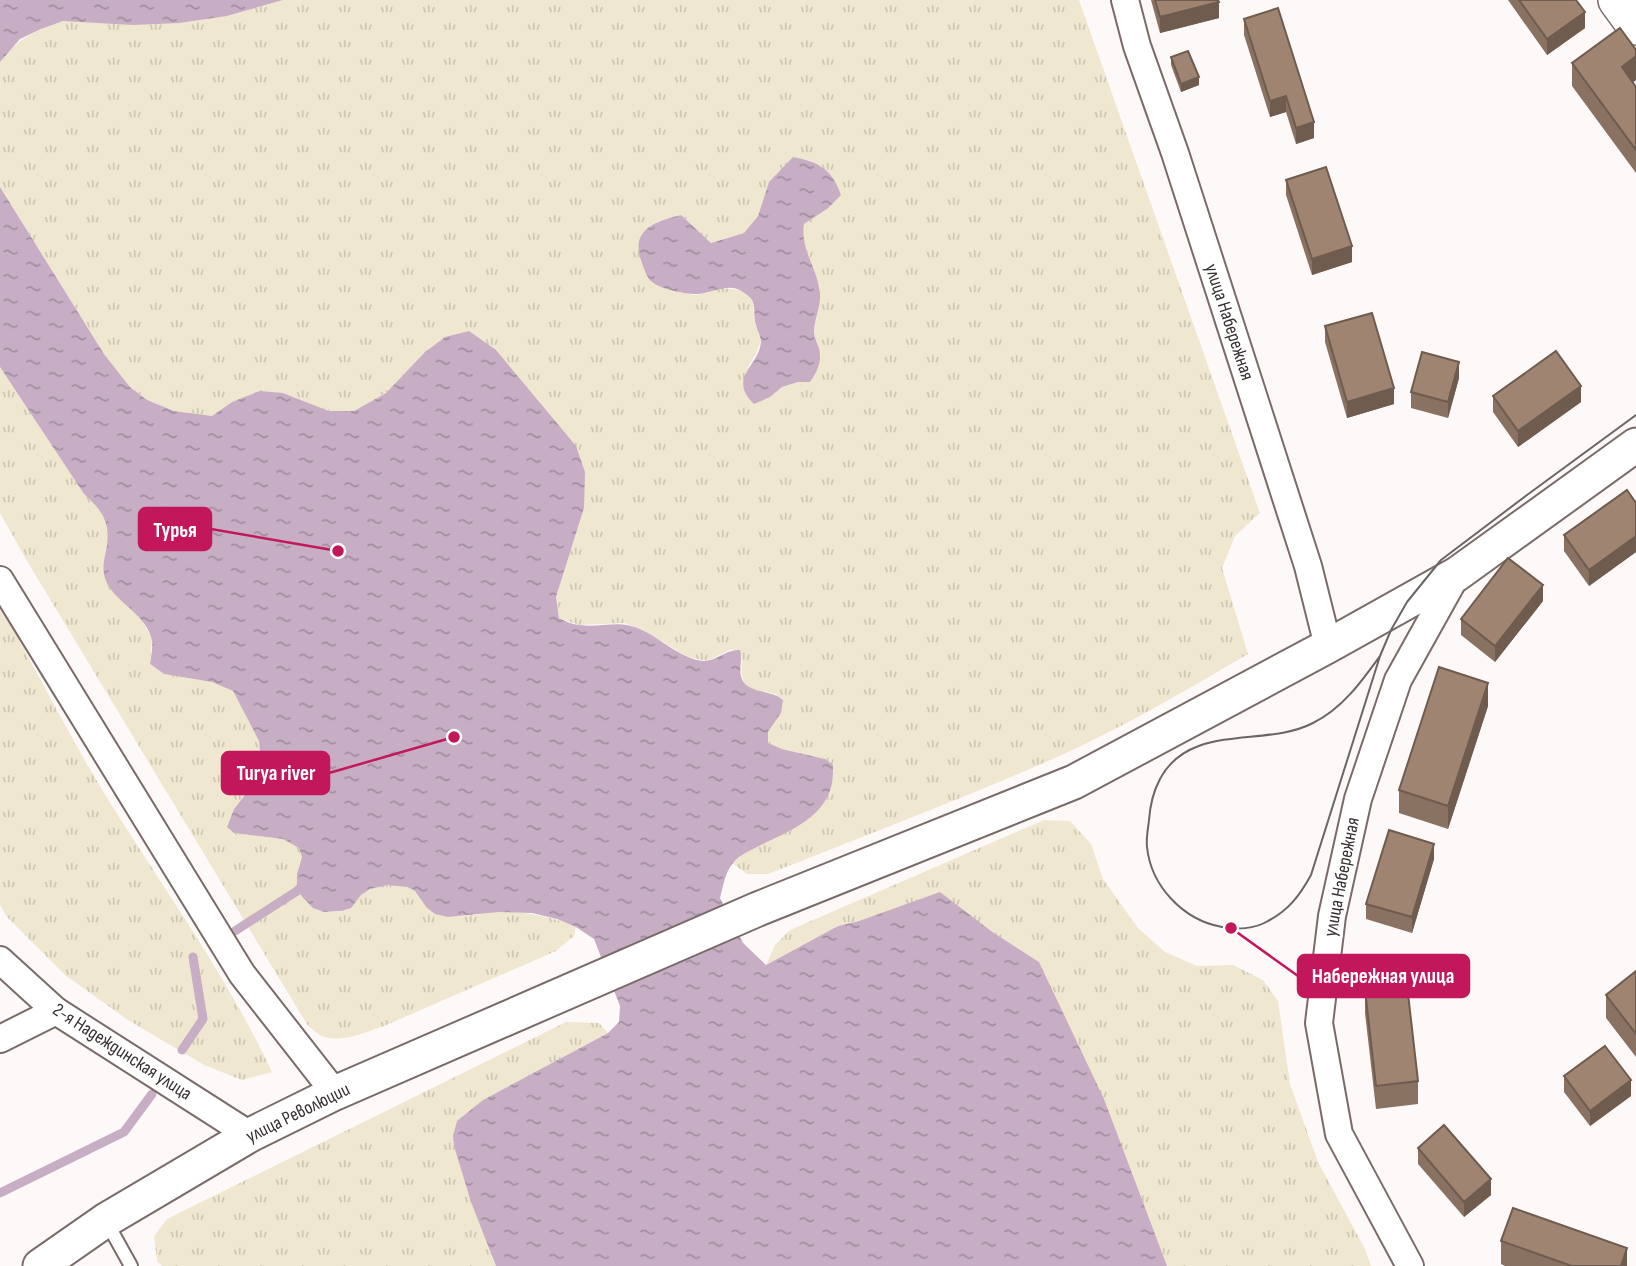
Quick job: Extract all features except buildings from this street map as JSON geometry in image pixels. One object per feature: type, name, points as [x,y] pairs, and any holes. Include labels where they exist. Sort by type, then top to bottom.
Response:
[{"type":"main road","points":[[1617,0],[1636,26]]},
{"type":"street","name":"улица Набережная","points":[[1125,0],[1308,566],[1328,646]]},
{"type":"street","name":"улица Революции","points":[[40,1266],[106,1220],[250,1135],[335,1093],[758,909],[1074,782],[1457,574],[1636,445]]},
{"type":"street","name":"улица Набережная","points":[[1409,1266],[1339,1133],[1319,1023],[1332,916],[1358,799],[1398,680],[1457,574]]},
{"type":"street","points":[[0,580],[242,974],[335,1093]]},
{"type":"street","name":"2-я Надеждинская улица","points":[[0,960],[55,1011],[250,1135]]},
{"type":"street","points":[[0,1039],[55,1011]]},
{"type":"lane","points":[[106,1220],[131,1266]]},
{"type":"green space","points":[[283,0],[1079,0],[1260,513],[1235,536],[1222,568],[1248,654],[1129,722],[1055,758],[768,874],[747,874],[732,863],[825,759],[767,743],[768,732],[781,713],[776,694],[747,686],[742,675],[742,656],[732,649],[707,661],[701,660],[686,656],[641,629],[624,623],[579,625],[559,618],[556,597],[584,508],[445,337],[425,352],[386,393],[354,411],[329,411],[283,393],[232,402],[212,416],[174,411],[147,400],[130,387],[104,354],[0,187],[0,62],[21,41],[63,21],[227,16]],"holes":[[[769,182],[827,209],[804,224],[802,237],[820,289],[814,329],[815,341],[821,355],[798,382],[782,387],[770,397],[748,367],[761,341],[752,300],[740,290],[722,288],[694,295],[652,282],[639,245],[646,231],[654,223],[681,215],[711,243],[744,233],[758,216]]]},
{"type":"green space","points":[[0,367],[84,494],[105,517],[108,539],[104,563],[112,589],[142,620],[152,639],[150,664],[164,674],[212,682],[233,691],[259,741],[261,764],[255,782],[234,809],[234,833],[283,839],[299,848],[302,857],[297,874],[313,908],[341,912],[351,907],[370,889],[397,885],[413,890],[429,909],[443,915],[528,913],[576,927],[574,936],[556,951],[361,1034],[330,1038],[320,1035],[308,1026],[0,513]]},
{"type":"green space","points":[[0,610],[104,793],[234,1000],[272,1072],[242,1080],[204,1065],[128,1020],[65,975],[7,917],[0,905]]},
{"type":"green space","points":[[1044,820],[1070,821],[1091,844],[1103,879],[1138,928],[1165,952],[1197,966],[1233,965],[1263,980],[1278,1001],[1290,1084],[1318,1162],[1365,1249],[1371,1266],[1167,1266],[1039,962],[991,931],[859,921],[838,926],[766,965],[775,945],[790,930]]},
{"type":"green space","points":[[566,1022],[599,1023],[608,1033],[483,1100],[492,1258],[496,1266],[162,1266],[157,1261],[154,1236],[167,1219]]},
{"type":"water","points":[[0,0],[283,0],[227,16],[179,23],[133,25],[63,21],[20,39],[0,62]]},
{"type":"water","points":[[793,157],[823,168],[833,179],[841,195],[827,209],[804,224],[804,240],[820,293],[814,331],[820,360],[810,382],[798,382],[782,387],[770,397],[754,404],[743,387],[761,342],[752,300],[733,288],[693,294],[656,285],[645,271],[639,242],[647,229],[654,224],[681,215],[711,243],[744,233],[758,216],[769,182]]},
{"type":"water","points":[[0,187],[104,354],[130,387],[147,400],[174,411],[212,416],[232,402],[260,391],[283,393],[329,411],[354,411],[386,393],[425,352],[445,337],[469,331],[496,350],[576,446],[585,472],[584,508],[556,597],[559,618],[577,625],[632,626],[696,660],[709,660],[730,651],[740,650],[741,676],[745,684],[783,700],[781,713],[768,732],[768,743],[825,759],[833,765],[830,790],[818,811],[790,830],[743,855],[730,867],[720,898],[743,943],[766,965],[838,926],[940,892],[991,931],[1039,962],[1104,1099],[1167,1266],[496,1266],[471,1202],[454,1146],[453,1136],[457,1121],[483,1100],[608,1033],[619,1022],[620,1006],[594,939],[557,919],[532,913],[499,912],[448,917],[435,914],[415,891],[407,887],[388,885],[370,889],[361,895],[351,908],[324,912],[313,908],[297,891],[297,874],[302,857],[299,848],[283,839],[234,833],[227,827],[234,809],[255,782],[261,764],[259,741],[233,691],[212,682],[164,674],[150,664],[152,643],[147,628],[114,593],[105,578],[107,526],[101,513],[84,494],[0,367]]},
{"type":"waterway","points":[[235,931],[297,891],[306,882]]},
{"type":"waterway","points":[[182,1050],[203,1019],[193,957]]},
{"type":"waterway","points":[[0,1193],[124,1132],[152,1094]]},
{"type":"tram line","points":[[1380,656],[1342,702],[1313,723],[1294,730],[1209,743],[1190,750],[1173,761],[1160,779],[1154,794],[1147,844],[1155,875],[1162,888],[1182,909],[1208,923],[1227,928],[1245,928],[1268,921],[1293,901],[1311,875],[1380,656],[1407,602],[1441,560],[1636,415]]},
{"type":"place","name":"Турья","points":[[338,551]]},
{"type":"place","name":"Turya river","points":[[454,737]]},
{"type":"place","name":"Набережная улица","points":[[1231,928]]}]
